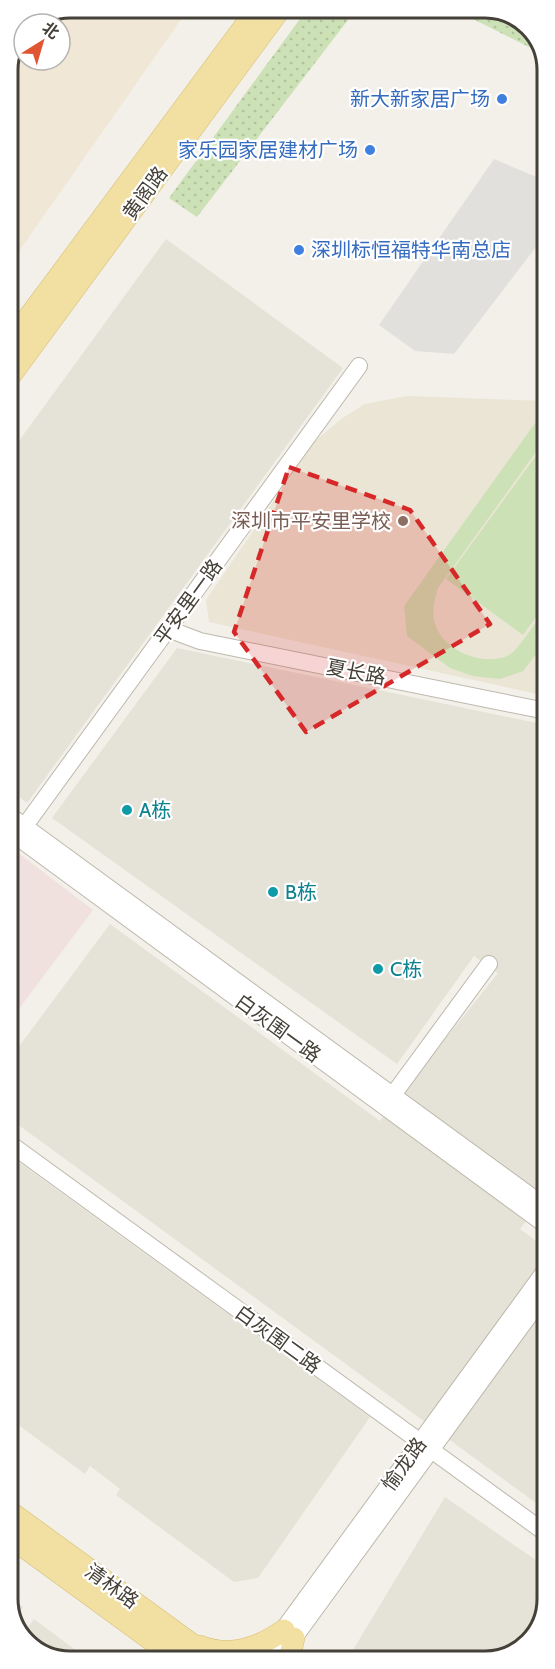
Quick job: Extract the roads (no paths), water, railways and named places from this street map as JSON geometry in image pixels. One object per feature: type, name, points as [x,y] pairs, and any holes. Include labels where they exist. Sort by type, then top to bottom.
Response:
[{"type":"main road","name":"黄阁路","points":[[18,332],[251,18]]},
{"type":"main road","name":"黄阁路","points":[[18,365],[274,18]]},
{"type":"main road","name":"清林路","points":[[18,1519],[91,1583],[185,1651]]},
{"type":"main road","name":"清林路","points":[[18,1541],[91,1583]]},
{"type":"main road","points":[[233,1651],[260,1645],[289,1634],[289,1651]]},
{"type":"main road","points":[[185,1651],[219,1651]]},
{"type":"street","name":"平安里一路","points":[[18,831],[359,366]]},
{"type":"street","name":"夏长路","points":[[168,629],[200,641],[537,709]]},
{"type":"street","name":"白灰围一路","points":[[18,833],[389,1101],[537,1201]]},
{"type":"street","points":[[389,1101],[489,964]]},
{"type":"street","name":"白灰围一路","points":[[389,1101],[537,1218]]},
{"type":"street","name":"白灰围二路","points":[[18,1150],[537,1527]]},
{"type":"street","name":"愉龙路","points":[[271,1651],[289,1634],[426,1446],[537,1283]]},
{"type":"street","name":"愉龙路","points":[[426,1446],[537,1305]]},
{"type":"street","name":"愉龙路","points":[[282,1651],[289,1634]]},
{"type":"place","name":"新大新家居广场","points":[[502,99]]},
{"type":"place","name":"家乐园家居建材广场","points":[[370,150]]},
{"type":"place","name":"深圳标恒福特华南总店","points":[[299,250]]},
{"type":"place","name":"深圳市平安里学校","points":[[403,521]]},
{"type":"place","name":"A栋","points":[[127,810]]},
{"type":"place","name":"B栋","points":[[273,892]]},
{"type":"place","name":"C栋","points":[[378,969]]}]
